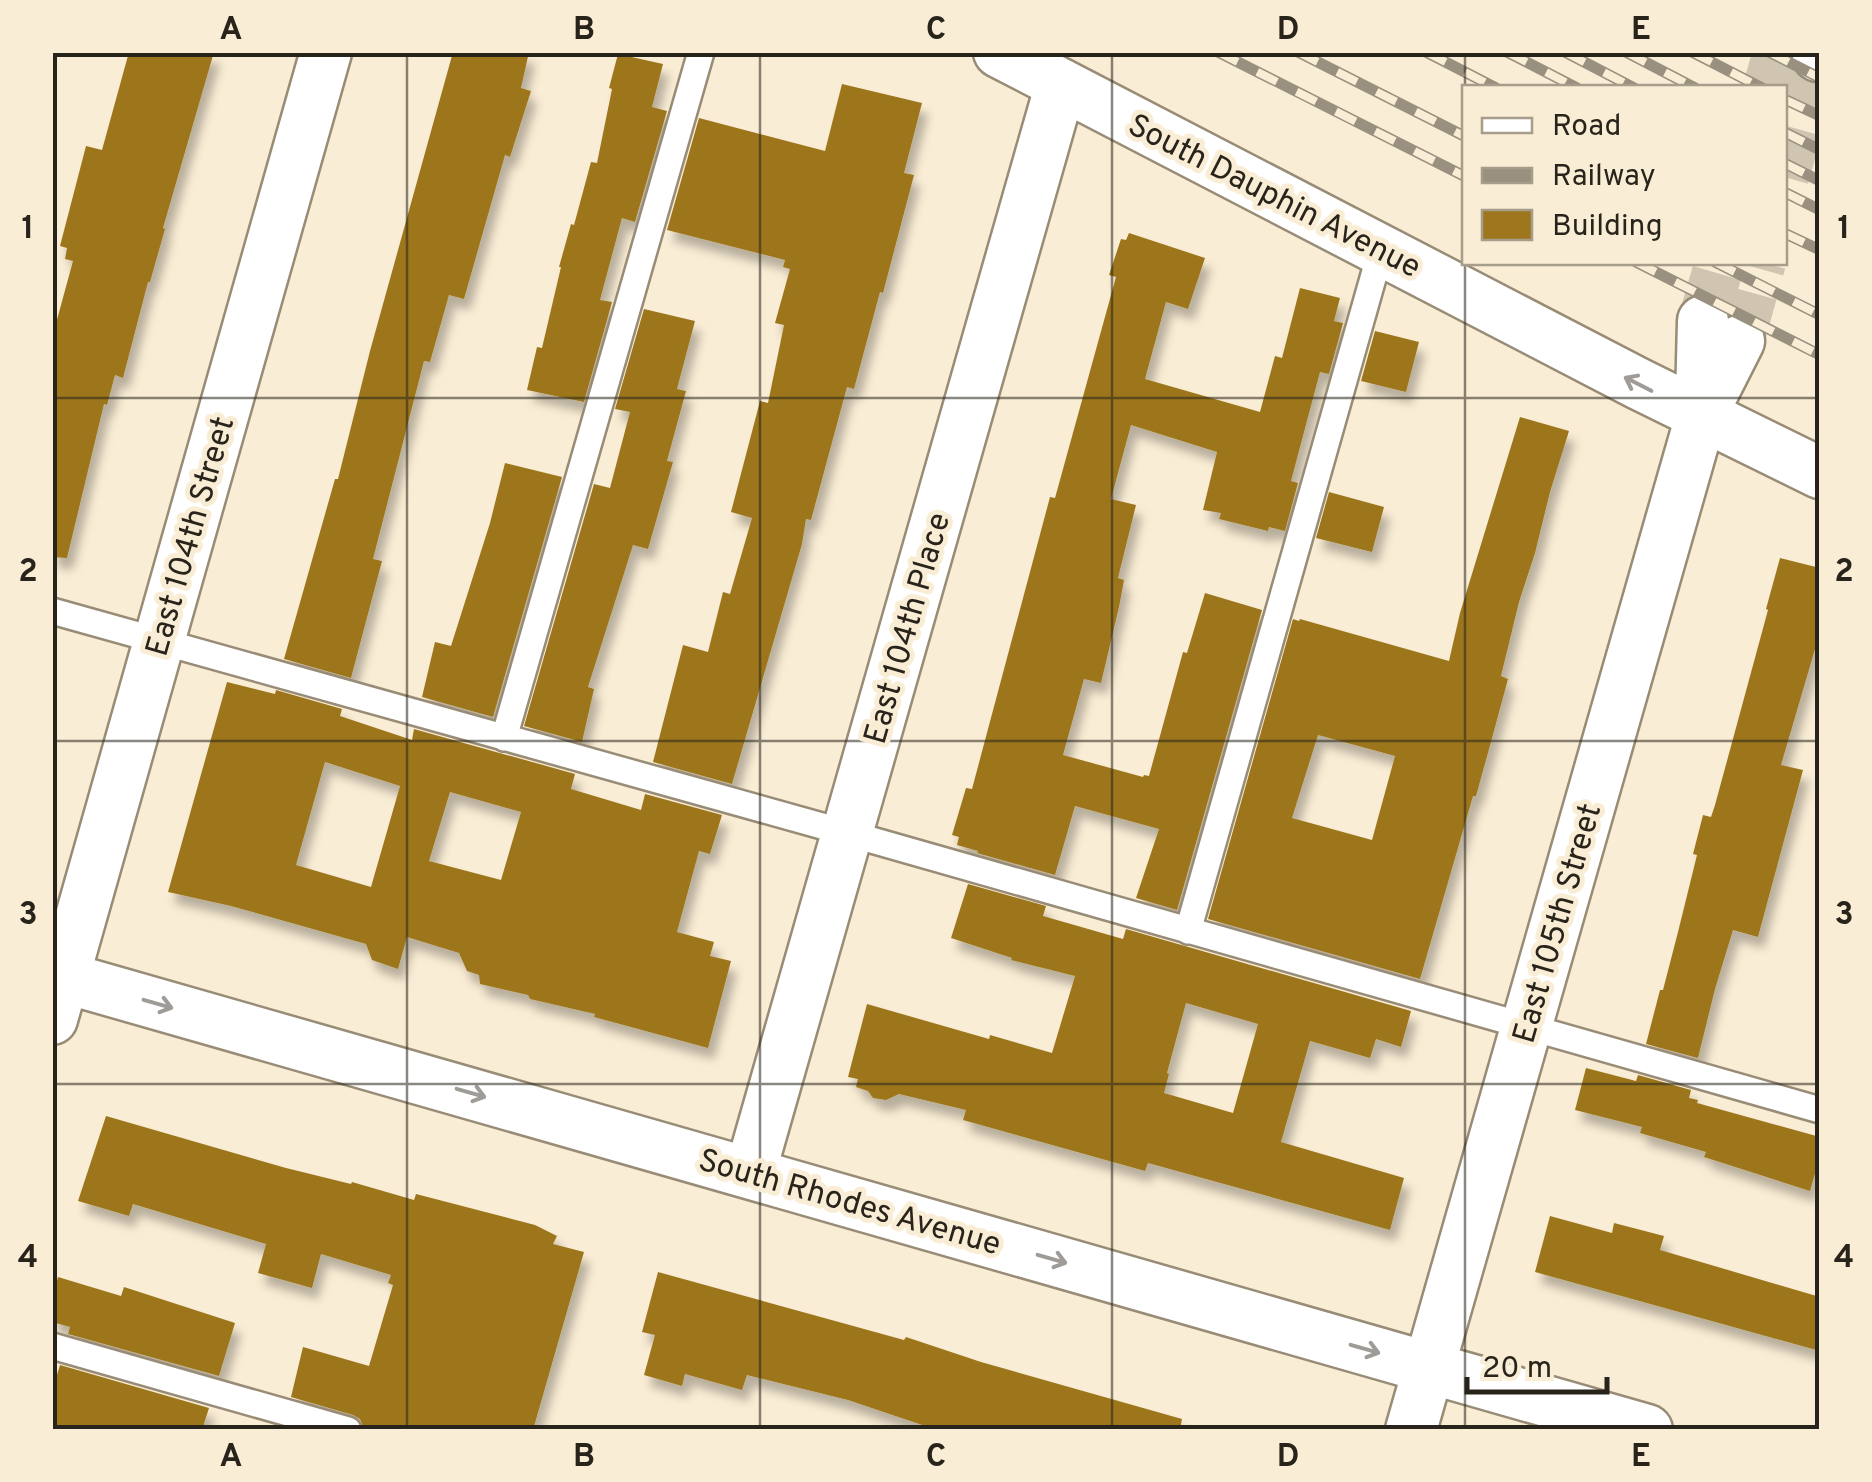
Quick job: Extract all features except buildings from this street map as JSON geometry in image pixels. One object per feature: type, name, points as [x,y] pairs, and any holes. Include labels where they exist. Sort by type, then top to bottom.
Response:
[{"type":"street","name":"East 104th Street","points":[[56,990],[326,52]]},
{"type":"street","name":"South Dauphin Avenue","points":[[999,52],[1700,416],[1820,474]]},
{"type":"street","name":"East 104th Place","points":[[750,1172],[1061,84]]},
{"type":"street","name":"East 105th Street","points":[[1411,1430],[1721,331]]},
{"type":"street","name":"South Rhodes Avenue","points":[[56,990],[750,1172],[1647,1430]]},
{"type":"lane","points":[[504,738],[700,52]]},
{"type":"lane","points":[[1188,931],[1381,250]]},
{"type":"lane","points":[[52,611],[1820,1110]]},
{"type":"lane","points":[[52,1346],[348,1430]]},
{"type":"tunnel","points":[[1769,85],[1778,52]]},
{"type":"tunnel","points":[[1787,166],[1818,56]]},
{"type":"tunnel","points":[[1703,321],[1719,265]]},
{"type":"tunnel","points":[[1739,341],[1760,265]]},
{"type":"railway","points":[[1218,52],[1462,175]]},
{"type":"railway","points":[[1298,52],[1462,135]]},
{"type":"railway","points":[[1426,52],[1490,85]]},
{"type":"railway","points":[[1507,52],[1571,85]]},
{"type":"railway","points":[[1565,52],[1628,85]]},
{"type":"railway","points":[[1626,52],[1689,85]]},
{"type":"railway","points":[[1692,52],[1756,85]]},
{"type":"railway","points":[[1769,52],[1820,78]]},
{"type":"railway","points":[[1787,100],[1820,116]]},
{"type":"railway","points":[[1787,134],[1820,150]]},
{"type":"railway","points":[[1787,164],[1820,181]]},
{"type":"railway","points":[[1787,194],[1820,210]]},
{"type":"railway","points":[[1787,234],[1820,250]]},
{"type":"railway","points":[[1642,265],[1820,355]]},
{"type":"railway","points":[[1721,265],[1820,315]]}]
